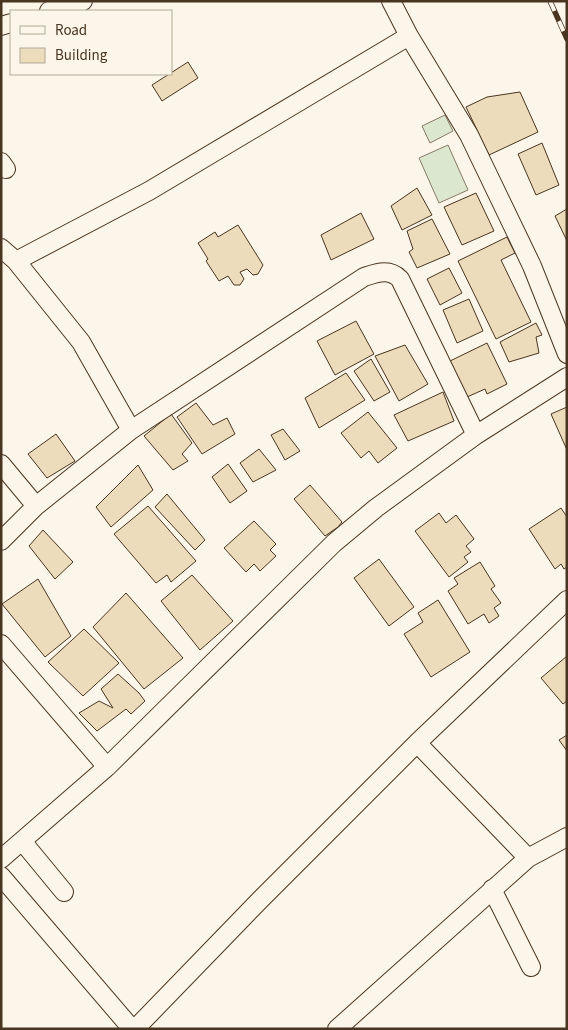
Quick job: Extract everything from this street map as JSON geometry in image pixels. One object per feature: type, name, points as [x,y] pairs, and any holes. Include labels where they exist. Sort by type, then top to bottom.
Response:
[{"type":"street","points":[[52,10],[83,1]]},
{"type":"street","points":[[391,1],[409,36],[469,135],[532,266],[567,354]]},
{"type":"street","points":[[16,262],[149,191],[409,36]]},
{"type":"street","points":[[1,248],[16,262],[80,342],[131,430]]},
{"type":"street","points":[[1,541],[36,506],[131,430],[364,277],[388,271],[400,279],[476,435]]},
{"type":"street","points":[[1,859],[106,767],[334,543],[376,508],[476,435],[567,377]]},
{"type":"street","points":[[1,464],[36,506]]},
{"type":"street","points":[[1,876],[134,1029],[259,900],[417,743],[567,600]]},
{"type":"street","points":[[1,644],[106,767]]},
{"type":"street","points":[[417,743],[528,858]]},
{"type":"street","points":[[337,1029],[528,858],[567,838]]},
{"type":"street","points":[[22,841],[64,892]]},
{"type":"street","points":[[492,889],[531,968]]},
{"type":"green space","points":[[445,115],[453,131],[430,143],[422,126]]},
{"type":"green space","points":[[448,145],[468,190],[439,203],[419,158]]},
{"type":"building","points":[[188,62],[198,78],[162,101],[152,85],[168,75],[172,75],[172,72]]},
{"type":"building","points":[[520,92],[538,132],[489,155],[466,107],[487,97]]},
{"type":"building","points":[[542,143],[559,185],[536,195],[518,154]]},
{"type":"building","points":[[417,188],[432,215],[402,230],[391,206]]},
{"type":"building","points":[[476,193],[494,231],[462,245],[444,207]]},
{"type":"building","points":[[567,209],[567,241],[555,216]]},
{"type":"building","points":[[361,213],[374,239],[331,260],[321,235]]},
{"type":"building","points":[[432,219],[450,254],[417,268],[409,252],[413,249],[407,231]]},
{"type":"building","points":[[238,225],[263,265],[258,274],[253,275],[247,269],[240,272],[244,279],[240,285],[234,285],[228,276],[219,281],[206,261],[208,259],[198,243],[215,232],[218,237]]},
{"type":"building","points":[[507,237],[515,253],[501,260],[531,322],[496,339],[458,261]]},
{"type":"building","points":[[449,268],[462,293],[440,305],[427,279]]},
{"type":"building","points":[[469,299],[483,331],[457,343],[443,310]]},
{"type":"building","points":[[356,321],[374,354],[335,375],[317,341]]},
{"type":"building","points":[[536,323],[542,335],[536,337],[539,353],[509,362],[500,342]]},
{"type":"building","points":[[487,343],[507,384],[487,394],[485,389],[467,397],[450,361]]},
{"type":"building","points":[[405,345],[428,384],[399,401],[375,356]]},
{"type":"building","points":[[371,359],[390,392],[374,401],[354,371]]},
{"type":"building","points":[[346,373],[365,400],[319,428],[305,398]]},
{"type":"building","points":[[443,392],[454,421],[408,441],[394,415]]},
{"type":"building","points":[[196,403],[213,425],[227,418],[235,434],[202,454],[177,417]]},
{"type":"building","points":[[567,407],[567,450],[551,414]]},
{"type":"building","points":[[368,412],[397,448],[378,463],[369,451],[361,458],[341,433]]},
{"type":"building","points":[[171,414],[192,443],[182,454],[188,461],[173,470],[144,436]]},
{"type":"building","points":[[283,429],[300,451],[285,460],[271,435]]},
{"type":"building","points":[[56,434],[75,461],[47,478],[28,454]]},
{"type":"building","points":[[259,449],[276,470],[253,482],[240,463]]},
{"type":"building","points":[[228,464],[247,491],[230,503],[212,477]]},
{"type":"building","points":[[138,465],[153,490],[111,527],[96,507]]},
{"type":"building","points":[[310,485],[342,522],[325,536],[294,499]]},
{"type":"building","points":[[167,494],[205,540],[195,550],[155,507]]},
{"type":"building","points":[[148,506],[196,561],[171,582],[167,575],[156,583],[114,534]]},
{"type":"building","points":[[561,508],[567,517],[567,567],[564,569],[561,564],[555,569],[529,529]]},
{"type":"building","points":[[439,513],[446,523],[456,515],[474,539],[466,546],[471,552],[464,557],[468,562],[449,577],[415,531]]},
{"type":"building","points":[[254,521],[276,544],[270,550],[276,556],[260,571],[254,564],[246,572],[224,548]]},
{"type":"building","points":[[43,530],[73,562],[55,579],[29,546]]},
{"type":"building","points":[[379,559],[414,607],[389,626],[354,578]]},
{"type":"building","points":[[480,562],[495,586],[491,589],[501,603],[494,608],[499,616],[489,623],[484,614],[468,624],[448,591],[458,584],[454,578]]},
{"type":"building","points":[[192,575],[233,621],[200,650],[161,601]]},
{"type":"building","points":[[38,579],[71,636],[45,657],[2,604]]},
{"type":"building","points":[[126,593],[183,658],[144,689],[93,627]]},
{"type":"building","points":[[438,600],[470,652],[431,677],[404,634],[423,622],[418,613]]},
{"type":"building","points":[[84,629],[119,663],[83,696],[48,662]]},
{"type":"building","points":[[567,656],[567,701],[563,704],[541,678]]},
{"type":"building","points":[[118,674],[145,701],[131,714],[126,709],[97,731],[79,713],[99,701],[113,708],[101,689]]},
{"type":"building","points":[[567,735],[567,751],[559,740]]},
{"type":"railway","points":[[550,1],[567,39]]}]
